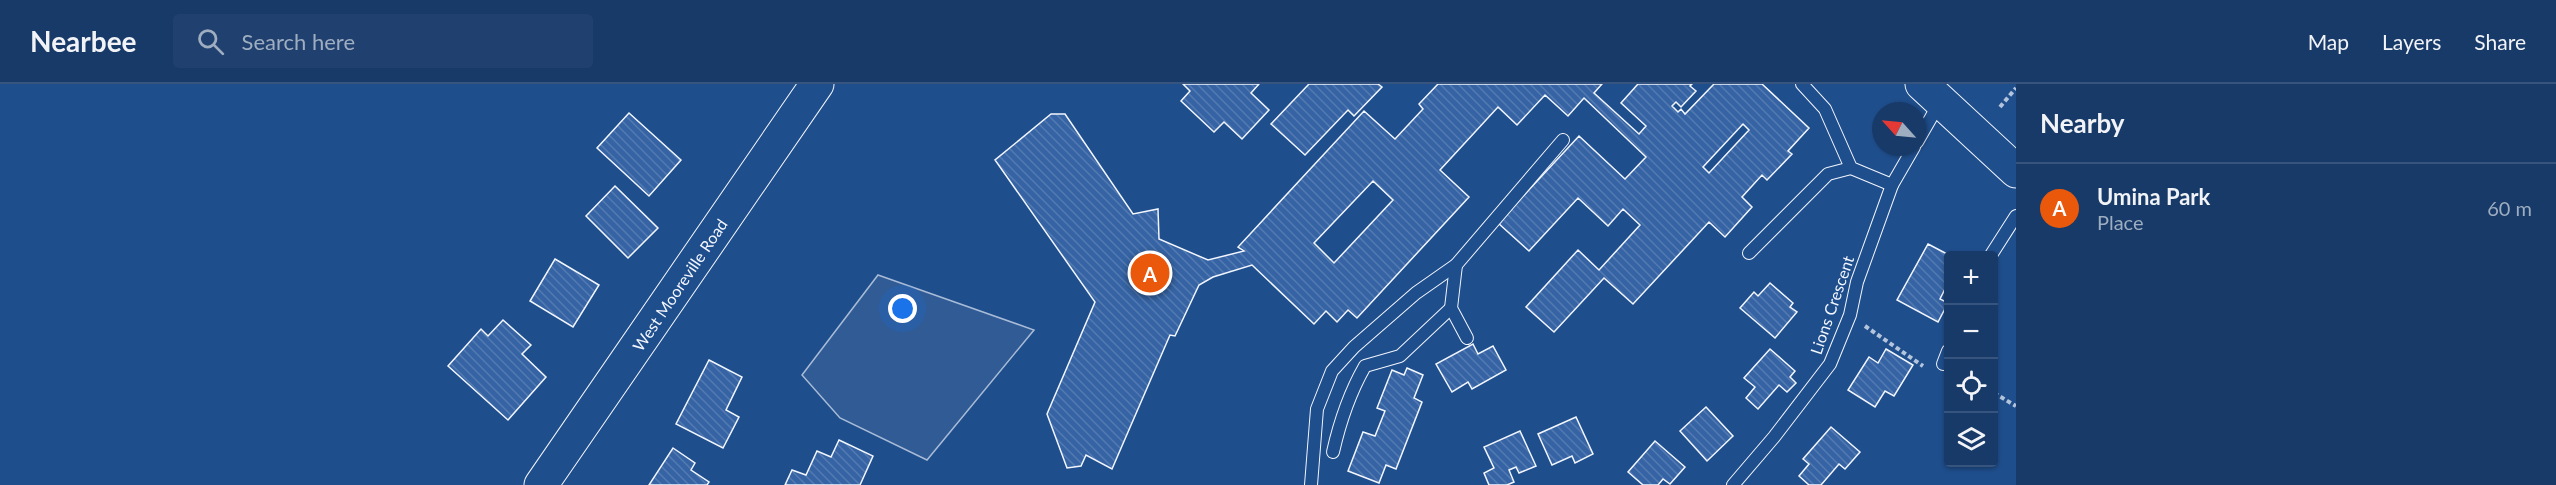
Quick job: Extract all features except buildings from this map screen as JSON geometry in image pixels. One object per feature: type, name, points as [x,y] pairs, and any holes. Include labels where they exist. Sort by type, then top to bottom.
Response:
[{"type":"main road","name":"West Mooreville Road","points":[[541,485],[817,84]]},
{"type":"main road","points":[[1931,92],[2016,171]]},
{"type":"lane","points":[[1802,84],[1825,109],[1851,168]]},
{"type":"lane","points":[[1926,110],[1931,92]]},
{"type":"lane","points":[[1311,485],[1317,409],[1332,371],[1354,347],[1416,293],[1456,265],[1563,140]]},
{"type":"lane","name":"Lions Crescent","points":[[1733,485],[1774,437],[1830,364],[1850,315],[1857,282],[1892,185],[1909,156]]},
{"type":"lane","points":[[1749,253],[1828,174],[1851,168],[1892,185]]},
{"type":"lane","points":[[1994,251],[2016,216]]},
{"type":"lane","points":[[1456,265],[1452,308],[1467,338]]},
{"type":"lane","points":[[1333,452],[1351,390],[1365,366],[1400,356],[1452,308]]},
{"type":"lane","points":[[1943,364],[1945,359]]},
{"type":"path","points":[[2000,107],[2016,88]]},
{"type":"path","points":[[1850,315],[1930,371],[1943,364]]},
{"type":"path","points":[[1998,395],[2016,406]]},
{"type":"shaded area","points":[[878,275],[1034,330],[927,460],[840,418],[802,375]]},
{"type":"place","name":"Umina Park","points":[[1150,273]]}]
